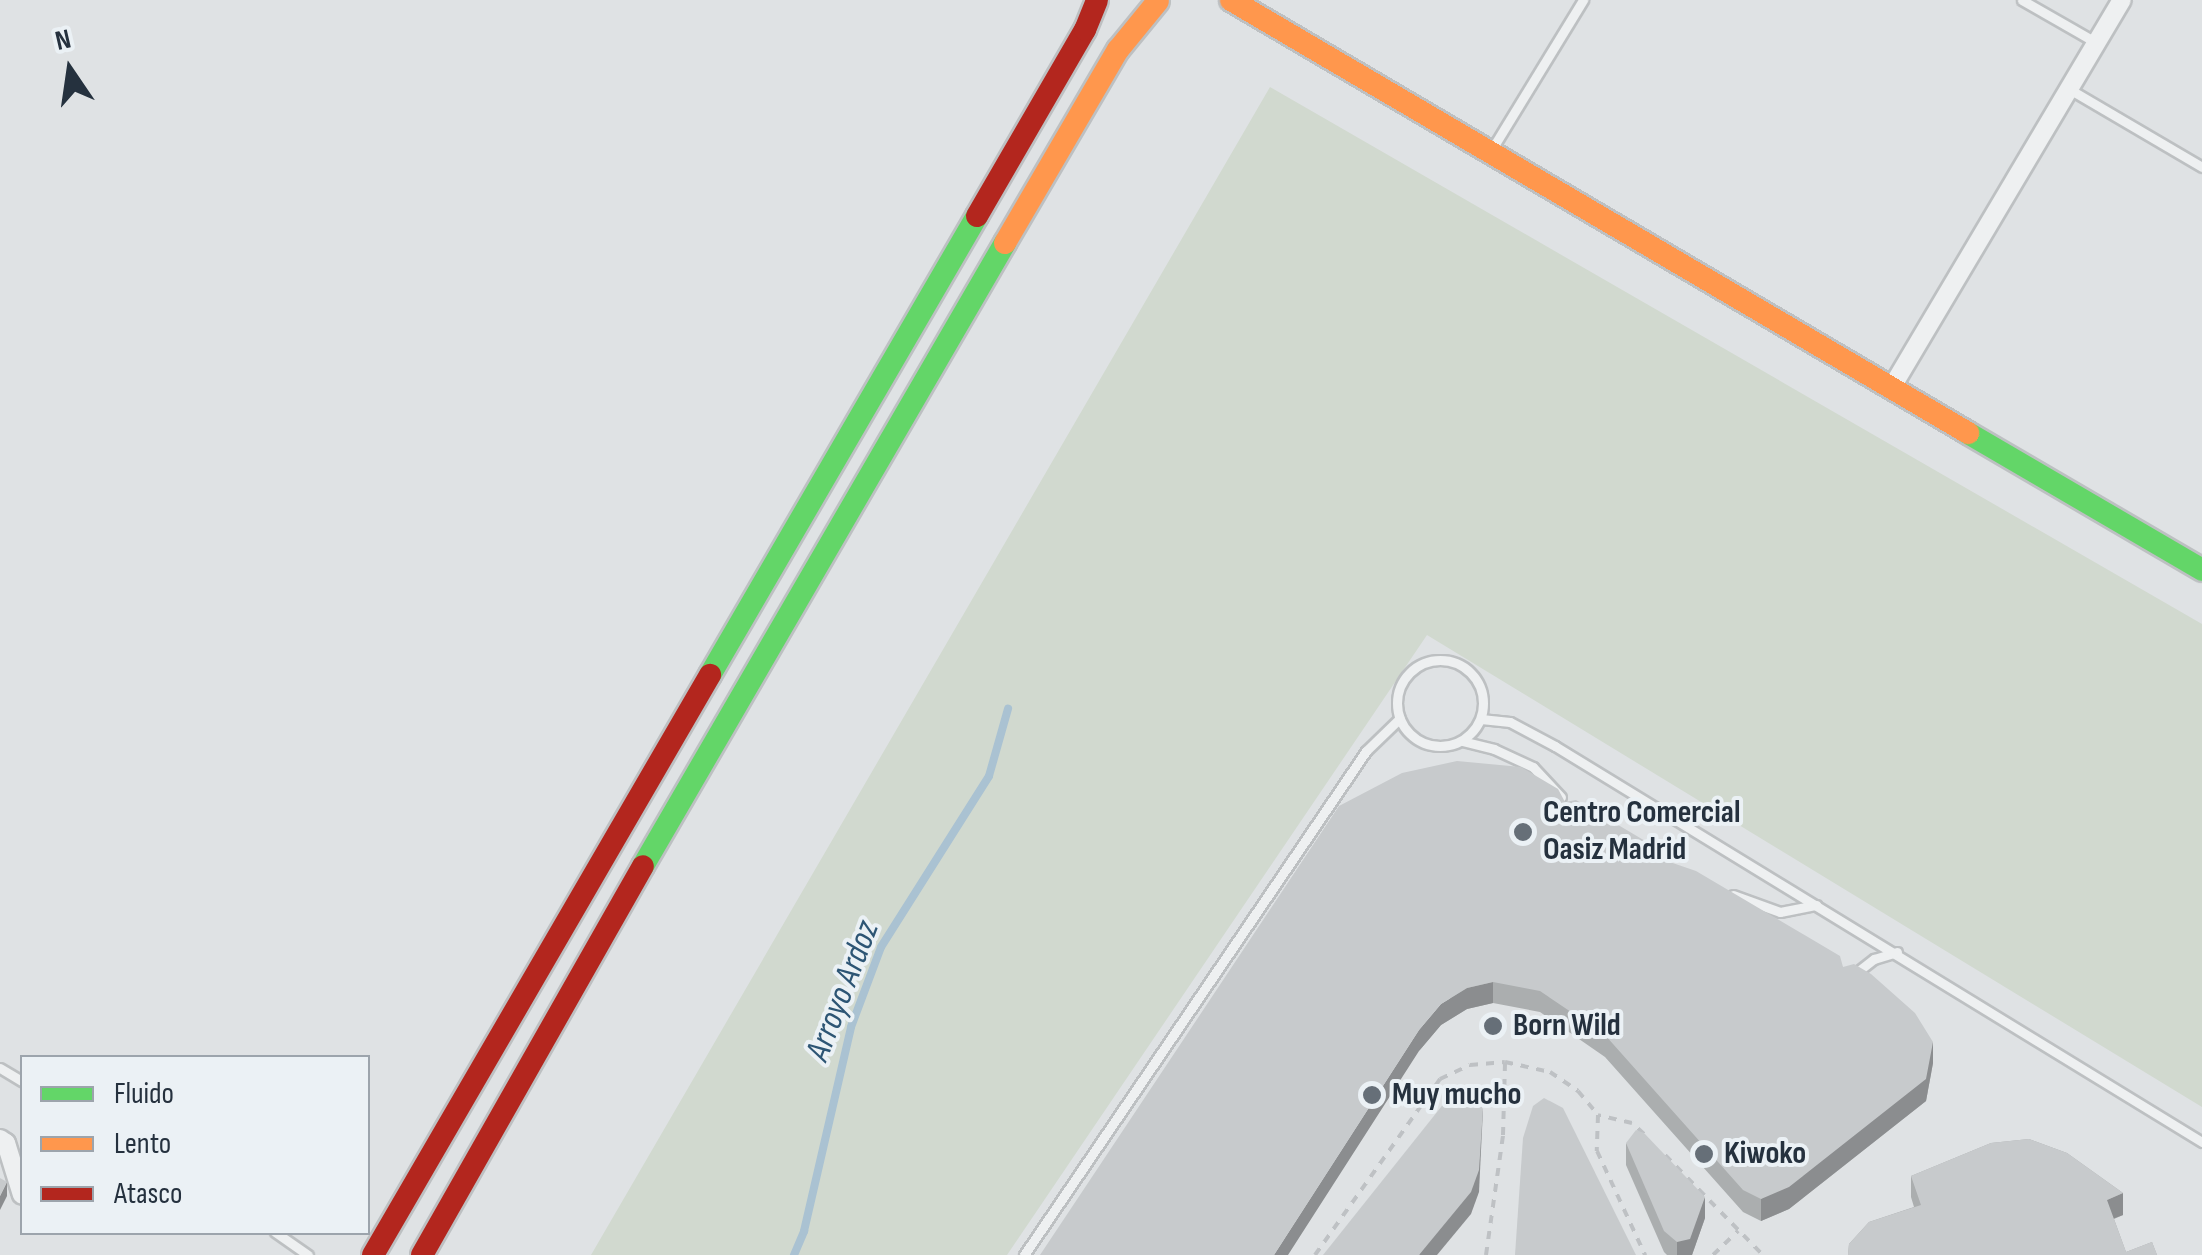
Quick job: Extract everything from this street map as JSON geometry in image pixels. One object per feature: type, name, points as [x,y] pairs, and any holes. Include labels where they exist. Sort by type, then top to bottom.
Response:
[{"type":"street","points":[[373,1255],[1085,30],[1097,0]]},
{"type":"street","points":[[1136,0],[1160,1]]},
{"type":"street","points":[[1231,0],[2202,570]]},
{"type":"street","points":[[1892,387],[2122,0]]},
{"type":"street","points":[[422,1255],[766,650],[1017,221],[1118,50],[1160,1]]},
{"type":"street","points":[[0,1140],[6,1143],[20,1188]]},
{"type":"lane","points":[[1490,151],[1583,0]]},
{"type":"lane","points":[[2022,0],[2097,43]]},
{"type":"lane","points":[[2069,89],[2202,167]]},
{"type":"lane","points":[[1462,741],[1482,719],[1482,691],[1467,668],[1440,660],[1427,662],[1404,678],[1397,705],[1407,732],[1433,746],[1462,741],[1494,749],[1533,767],[1558,789],[1563,803]]},
{"type":"lane","points":[[1024,1255],[1366,751],[1400,718]]},
{"type":"lane","points":[[1482,719],[1510,722],[1555,746],[1898,952],[2202,1142]]},
{"type":"lane","points":[[1726,892],[1780,912],[1816,905]]},
{"type":"lane","points":[[1847,982],[1874,959],[1898,952]]},
{"type":"lane","points":[[279,1235],[308,1255]]},
{"type":"path","points":[[1486,1255],[1503,1134],[1506,1062]]},
{"type":"path","points":[[1314,1255],[1440,1079],[1470,1066],[1506,1062],[1550,1072],[1578,1091],[1598,1116],[1632,1123],[1644,1135]]},
{"type":"path","points":[[1598,1116],[1597,1151],[1645,1255]]},
{"type":"path","points":[[1657,1147],[1762,1255]]},
{"type":"path","points":[[1713,1255],[1738,1231]]},
{"type":"shaded area","points":[[1270,87],[2202,624],[2202,1107],[1427,635],[1007,1255],[591,1255]]},
{"type":"building","points":[[1457,761],[1521,767],[1558,789],[1565,802],[1576,800],[1657,848],[1661,859],[1696,871],[1840,956],[1843,967],[1854,964],[1871,974],[1915,1013],[1933,1042],[1926,1079],[1789,1187],[1761,1199],[1743,1190],[1605,1035],[1540,991],[1493,982],[1467,988],[1441,1004],[1419,1030],[1274,1255],[1040,1255],[1339,806],[1402,773]]},
{"type":"building","points":[[1462,1094],[1476,1098],[1483,1109],[1479,1170],[1471,1192],[1419,1255],[1323,1255],[1449,1097]]},
{"type":"building","points":[[1544,1098],[1563,1108],[1636,1255],[1515,1255],[1523,1138],[1533,1106]]},
{"type":"building","points":[[1636,1130],[1644,1133],[1705,1197],[1690,1239],[1677,1242],[1664,1231],[1626,1143]]},
{"type":"building","points":[[2029,1139],[2067,1153],[2123,1193],[2107,1200],[2126,1252],[2152,1242],[2157,1255],[1848,1255],[1849,1244],[1869,1222],[1921,1205],[1911,1176],[1991,1143]]},
{"type":"building","points":[[0,1178],[7,1182],[0,1196]]},
{"type":"waterway","name":"Arroyo Ardoz","points":[[794,1255],[804,1231],[851,1027],[881,947],[989,776],[1008,709]]},
{"type":"traffic: fast","points":[[710,675],[977,216]]},
{"type":"traffic: fast","points":[[643,866],[1005,243]]},
{"type":"traffic: fast","points":[[1968,433],[2202,570]]},
{"type":"traffic: slow","points":[[1231,0],[1968,433]]},
{"type":"traffic: slow","points":[[1005,243],[1118,50],[1158,1]]},
{"type":"traffic: jam","points":[[977,216],[1085,30],[1097,0]]},
{"type":"traffic: jam","points":[[373,1255],[710,675]]},
{"type":"traffic: jam","points":[[422,1255],[643,866]]},
{"type":"place","name":"Centro Comercial Oasiz Madrid","points":[[1523,832]]},
{"type":"place","name":"Born Wild","points":[[1493,1026]]},
{"type":"place","name":"Muy mucho","points":[[1372,1095]]},
{"type":"place","name":"Kiwoko","points":[[1704,1154]]}]
